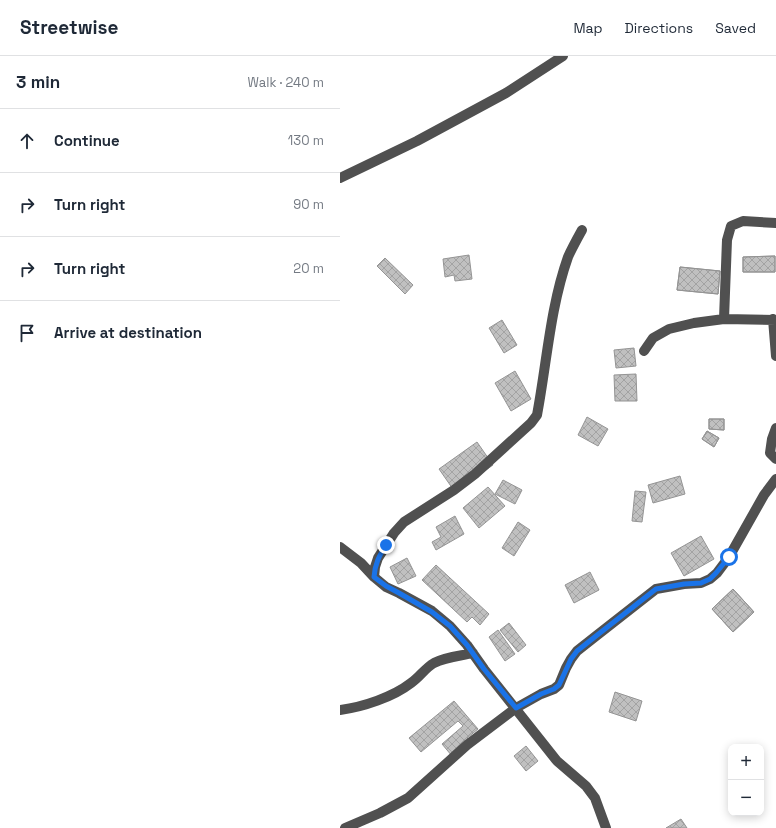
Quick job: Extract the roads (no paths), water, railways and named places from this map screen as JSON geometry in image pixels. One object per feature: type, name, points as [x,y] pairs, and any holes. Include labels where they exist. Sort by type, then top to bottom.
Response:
[{"type":"street","points":[[340,178],[416,141],[506,93],[564,56]]},
{"type":"street","points":[[724,319],[727,240],[731,226],[743,221],[776,223]]},
{"type":"street","points":[[374,577],[378,558],[394,533],[404,522],[454,490],[475,474],[531,423],[537,415],[554,308],[559,286],[569,256],[582,230]]},
{"type":"street","points":[[644,351],[653,338],[669,329],[694,323],[724,319],[774,320],[776,356]]},
{"type":"street","points":[[776,428],[772,439],[770,453],[776,458]]},
{"type":"street","points":[[345,828],[380,813],[408,798],[467,745],[516,708],[541,694],[554,689],[559,685],[569,663],[577,651],[656,589],[684,584],[701,583],[710,579],[729,557],[764,495],[776,479]]},
{"type":"street","points":[[340,547],[361,563],[374,577],[386,586],[432,612],[450,626],[473,653],[557,761],[586,786],[595,798],[606,828]]},
{"type":"street","points":[[340,710],[399,692],[413,682],[425,669],[433,664],[444,659],[473,653]]}]
